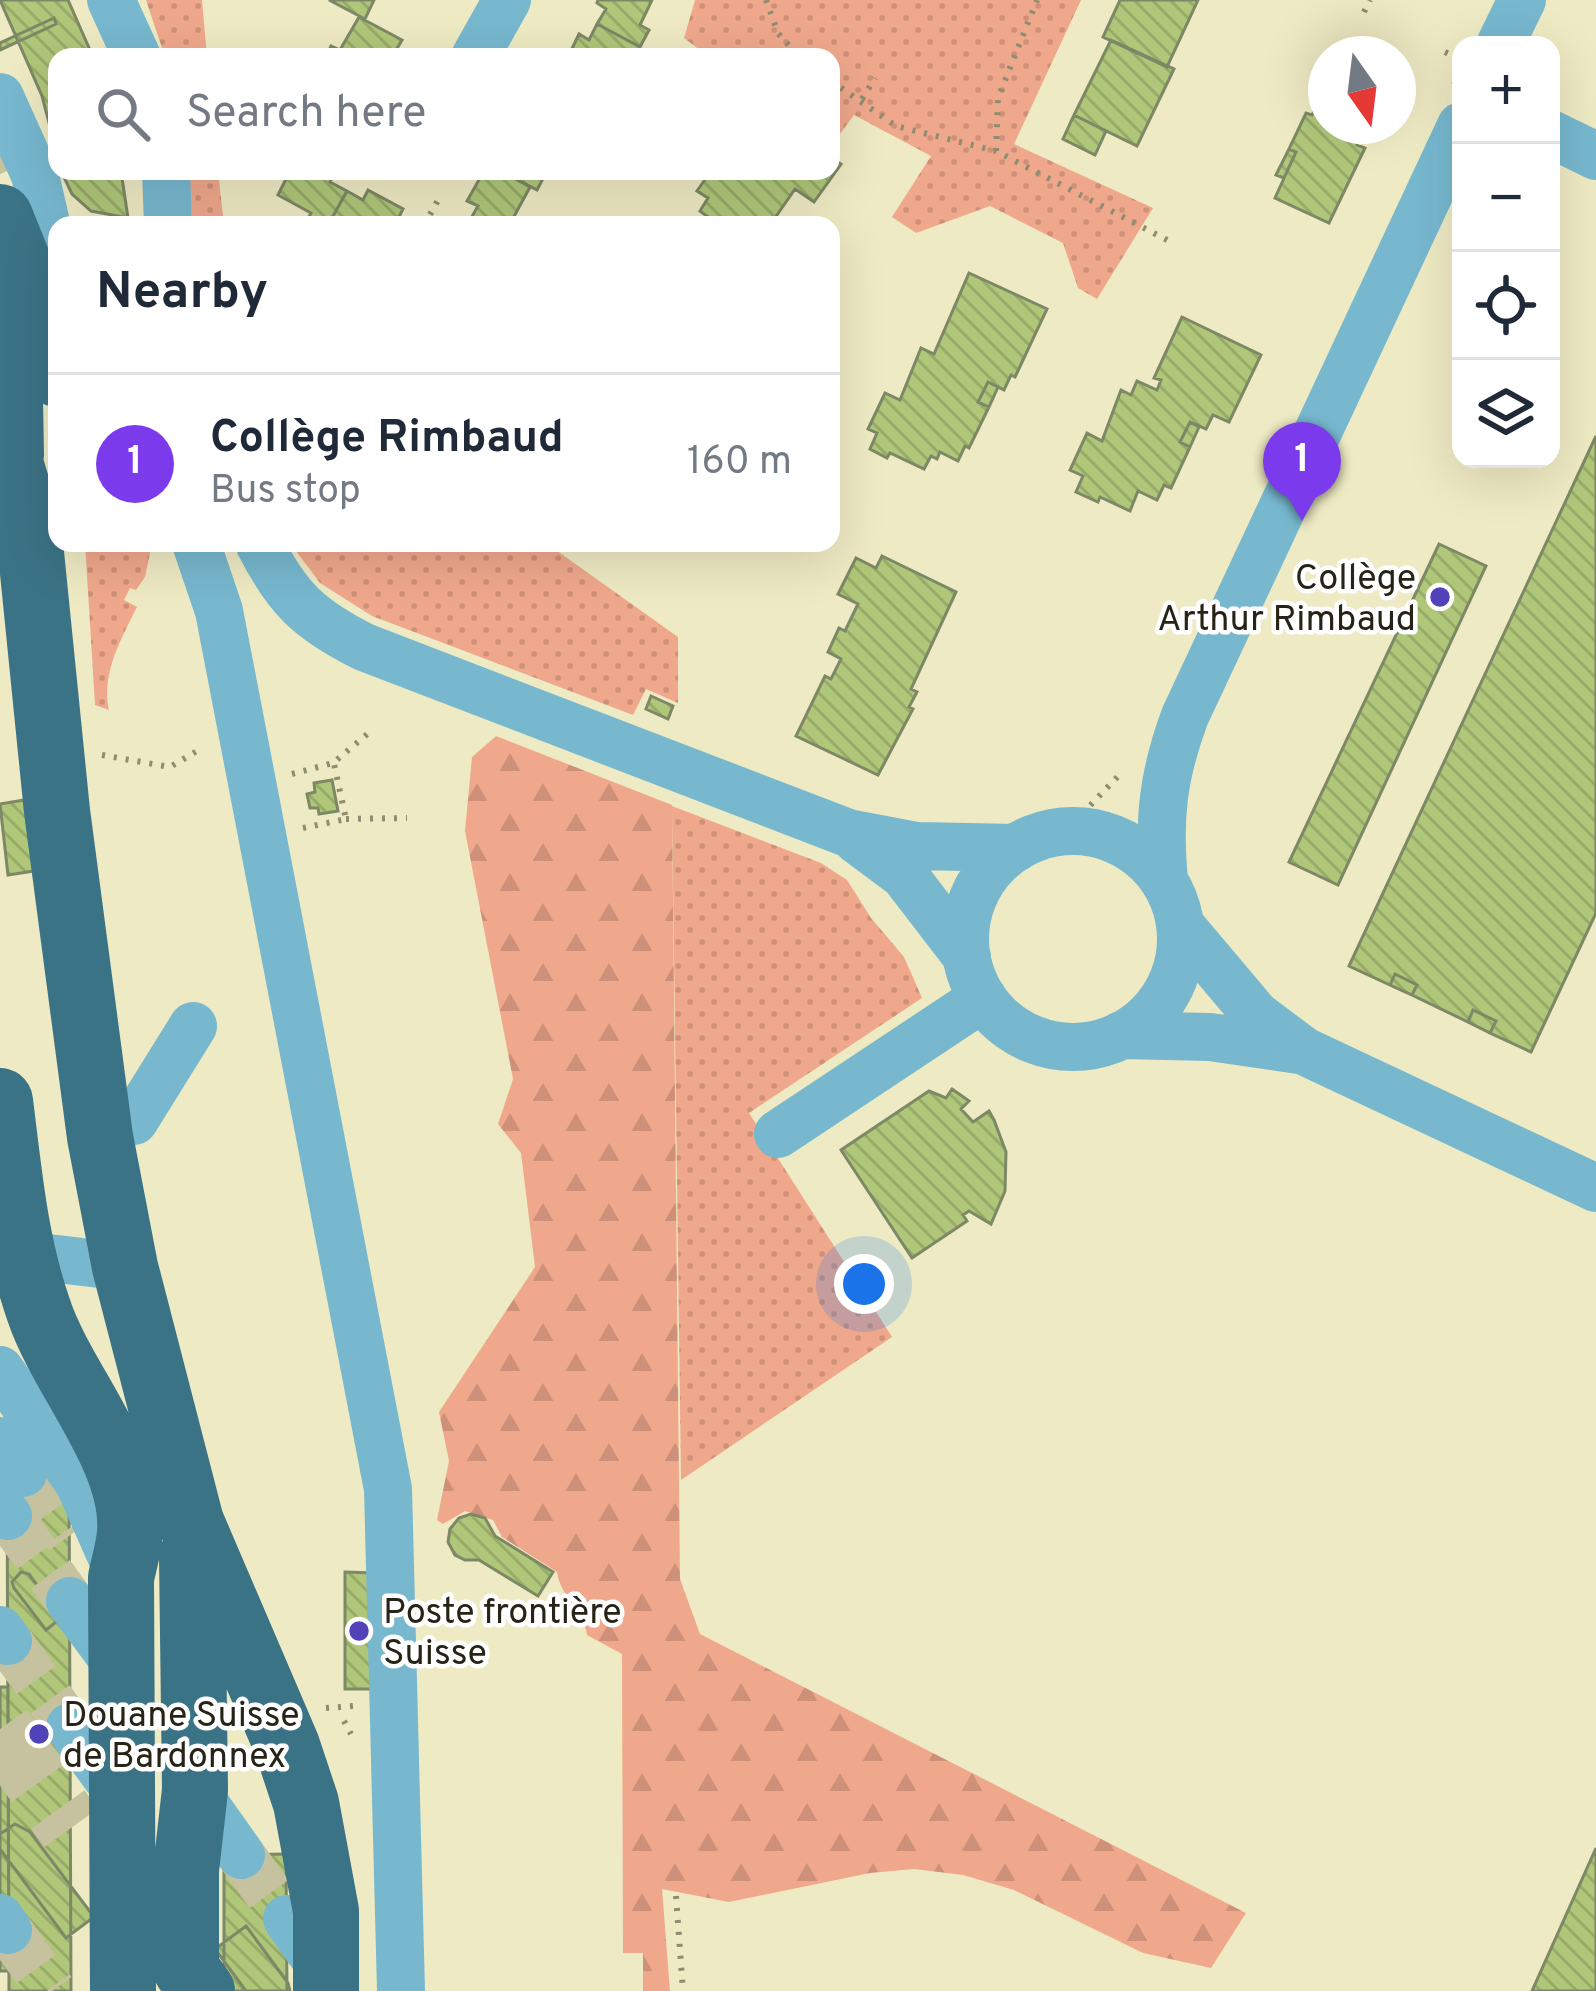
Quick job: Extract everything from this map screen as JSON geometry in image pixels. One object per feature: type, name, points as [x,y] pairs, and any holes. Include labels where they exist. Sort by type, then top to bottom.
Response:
[{"type":"highway","points":[[26,228],[48,338]]},
{"type":"highway","points":[[0,327],[9,379],[6,442],[48,529]]},
{"type":"highway","points":[[50,552],[54,789],[100,1137],[125,1267],[191,1522],[287,1746],[306,1803],[337,1986]]},
{"type":"highway","points":[[53,552],[87,753],[134,1121],[238,1536],[342,1816],[352,1872],[337,1986]]},
{"type":"highway","points":[[0,1101],[10,1222],[53,1347],[121,1477],[130,1529],[104,1652],[96,1813],[123,1903],[123,1991]]},
{"type":"highway","points":[[191,1522],[194,1760],[186,1870],[191,1984]]},
{"type":"street","points":[[111,0],[133,48]]},
{"type":"street","points":[[480,48],[507,0]]},
{"type":"street","points":[[1504,36],[1522,0]]},
{"type":"street","points":[[0,97],[35,175],[26,228],[48,515]]},
{"type":"street","points":[[1560,138],[1596,156]]},
{"type":"street","points":[[848,833],[904,875],[1006,1024],[1053,1045],[1088,1046],[1121,1035],[1150,1015],[1170,987],[1180,957],[1160,805],[1172,752],[1452,144]]},
{"type":"street","points":[[166,180],[168,216]]},
{"type":"street","points":[[199,552],[219,611],[388,1489],[401,1991]]},
{"type":"street","points":[[263,552],[279,584],[327,628],[364,647],[848,833],[917,846],[1032,841],[1083,832],[1117,841],[1144,857],[1172,903],[1256,1015],[1304,1051],[1596,1188]]},
{"type":"street","points":[[975,977],[966,927],[973,899],[990,871],[1032,841]]},
{"type":"street","points":[[778,1134],[975,977]]},
{"type":"street","points":[[134,1121],[194,1026]]},
{"type":"street","points":[[1121,1035],[1210,1037],[1304,1051]]},
{"type":"street","points":[[10,1222],[125,1267]]},
{"type":"street","points":[[0,1370],[79,1484],[104,1652]]},
{"type":"street","points":[[69,1536],[104,1652],[194,1760],[241,1855]]},
{"type":"street","points":[[286,1918],[337,1986]]},
{"type":"path","points":[[766,0],[778,32],[791,48]]},
{"type":"path","points":[[996,152],[998,98],[1037,0]]},
{"type":"path","points":[[1364,12],[1370,0]]},
{"type":"path","points":[[1445,52],[1452,53]]},
{"type":"path","points":[[862,100],[875,78]]},
{"type":"path","points":[[840,87],[896,126],[996,152],[1169,242]]},
{"type":"path","points":[[890,135],[896,126]]},
{"type":"path","points":[[429,216],[441,195]]},
{"type":"path","points":[[333,763],[346,819]]},
{"type":"path","points":[[1032,841],[1082,814],[1126,766]]},
{"type":"path","points":[[290,774],[294,792]]},
{"type":"path","points":[[297,810],[301,828],[346,819],[407,818]]},
{"type":"path","points":[[676,1896],[683,1991]]},
{"type":"green space","points":[[146,0],[202,0],[206,48],[162,48]]},
{"type":"green space","points":[[695,0],[1081,0],[1014,144],[1153,208],[1097,299],[1078,288],[1063,243],[990,206],[916,233],[892,217],[931,156],[854,115],[840,134],[840,48],[697,48],[684,38]]},
{"type":"green space","points":[[190,180],[219,180],[223,216],[192,216]]},
{"type":"green space","points":[[86,552],[150,552],[145,577],[136,590],[130,588],[124,600],[137,607],[110,670],[109,710],[95,705]]},
{"type":"green space","points":[[297,552],[559,552],[678,637],[678,703],[646,689],[633,715],[372,616],[320,583]]},
{"type":"green space","points":[[496,736],[672,805],[680,1579],[700,1634],[1246,1913],[1211,1968],[1143,1953],[1014,1890],[963,1875],[914,1869],[870,1873],[729,1902],[662,1889],[670,1991],[643,1991],[643,1953],[623,1953],[622,1654],[587,1635],[557,1572],[502,1537],[493,1520],[465,1511],[443,1524],[437,1520],[449,1461],[439,1412],[535,1267],[521,1153],[498,1124],[513,1079],[465,831],[472,757]]},
{"type":"green space","points":[[672,806],[821,863],[847,880],[904,957],[922,998],[749,1113],[892,1337],[681,1480]]},
{"type":"building","points":[[0,0],[68,0],[89,48],[48,48],[48,119]]},
{"type":"building","points":[[329,0],[374,0],[365,19]]},
{"type":"building","points":[[598,0],[652,0],[640,25],[649,30],[640,47],[597,24],[606,9]]},
{"type":"building","points":[[1120,0],[1198,0],[1167,67],[1103,37]]},
{"type":"building","points":[[359,17],[402,40],[397,48],[341,48]]},
{"type":"building","points":[[54,18],[56,24],[0,50],[0,43]]},
{"type":"building","points":[[597,24],[640,47],[572,48],[579,34],[589,40]]},
{"type":"building","points":[[1111,40],[1174,69],[1137,146],[1074,115]]},
{"type":"building","points":[[1306,113],[1308,144],[1365,148],[1329,223],[1275,198],[1296,152],[1289,149]]},
{"type":"building","points":[[1074,115],[1106,131],[1095,155],[1063,139]]},
{"type":"building","points":[[1289,149],[1296,152],[1284,178],[1276,175]]},
{"type":"building","points":[[65,180],[122,180],[128,216],[91,211],[72,194]]},
{"type":"building","points":[[286,180],[331,180],[347,191],[333,216],[309,216],[278,195]]},
{"type":"building","points":[[479,180],[517,180],[530,187],[514,216],[472,216],[478,206],[467,201]]},
{"type":"building","points":[[518,180],[542,180],[537,190]]},
{"type":"building","points":[[705,180],[830,180],[814,202],[795,189],[776,216],[707,216],[700,211],[708,198],[697,191]]},
{"type":"building","points":[[368,190],[403,209],[400,216],[333,216],[347,191],[363,200]]},
{"type":"building","points":[[969,273],[1047,309],[1015,377],[1011,375],[1004,390],[988,382],[978,402],[989,407],[958,461],[940,452],[937,459],[931,456],[924,469],[890,453],[887,458],[870,449],[877,433],[868,429],[885,393],[900,400],[921,348],[934,354]]},
{"type":"building","points":[[1182,317],[1261,355],[1229,422],[1213,415],[1206,429],[1190,422],[1180,442],[1190,447],[1171,488],[1164,485],[1157,500],[1138,491],[1130,511],[1076,492],[1083,476],[1070,470],[1087,433],[1102,441],[1121,390],[1131,395],[1137,381],[1157,390],[1161,380],[1154,378]]},
{"type":"building","points":[[988,382],[998,387],[989,407],[978,402]]},
{"type":"building","points":[[1190,422],[1199,427],[1190,447],[1180,442]]},
{"type":"building","points":[[1596,436],[1596,913],[1531,1052],[1490,1033],[1496,1021],[1473,1010],[1468,1022],[1412,995],[1417,985],[1395,974],[1390,985],[1349,966]]},
{"type":"building","points":[[1439,544],[1486,566],[1338,885],[1289,862]]},
{"type":"building","points":[[882,556],[956,592],[911,689],[917,692],[909,707],[913,709],[878,775],[796,736],[825,676],[831,679],[841,659],[828,652],[858,604],[838,594],[856,558],[876,568]]},
{"type":"building","points":[[651,696],[673,706],[668,719],[646,709]]},
{"type":"building","points":[[332,780],[338,811],[319,814],[318,808],[310,808],[307,794],[315,792],[314,783]]},
{"type":"building","points":[[24,800],[34,871],[8,875],[0,804]]},
{"type":"building","points":[[1395,974],[1417,985],[1412,995],[1390,985]]},
{"type":"building","points":[[1473,1010],[1496,1021],[1490,1033],[1468,1022]]},
{"type":"building","points":[[952,1089],[969,1101],[961,1109],[973,1122],[989,1111],[994,1120],[1006,1152],[1005,1191],[991,1224],[969,1211],[963,1215],[967,1221],[912,1258],[841,1150],[929,1091],[946,1098]]},
{"type":"building","name":"Douane Suisse de Bardonnex","points":[[69,1473],[71,1991],[9,1991],[7,1474]]},
{"type":"building","points":[[471,1514],[485,1518],[495,1536],[553,1572],[538,1596],[479,1560],[455,1555],[448,1542],[450,1529],[459,1518]]},
{"type":"building","points":[[21,1572],[29,1574],[61,1618],[46,1630],[14,1588],[12,1582]]},
{"type":"building","name":"Poste frontière Suisse","points":[[345,1572],[373,1573],[374,1689],[345,1689]]},
{"type":"building","points":[[0,1687],[8,1687],[9,1971],[0,1971]]},
{"type":"building","points":[[15,1824],[30,1832],[94,1917],[66,1938],[0,1849],[0,1834]]},
{"type":"building","points":[[1596,1848],[1596,1991],[1532,1991]]},
{"type":"building","points":[[286,1854],[287,1991],[224,1991],[224,1855]]},
{"type":"building","points":[[246,1926],[290,1991],[246,1991],[215,1949]]},
{"type":"tunnel","points":[[0,156],[7,171]]},
{"type":"tunnel","points":[[23,1473],[69,1536]]},
{"type":"tunnel","points":[[8,1516],[70,1601]]},
{"type":"tunnel","points":[[8,1641],[70,1727]]},
{"type":"tunnel","points":[[0,1729],[71,1828]]},
{"type":"tunnel","points":[[241,1855],[287,1919]]},
{"type":"tunnel","points":[[8,1930],[52,1991]]},
{"type":"place","name":"Collège Rimbaud","points":[[1302,521]]},
{"type":"place","name":"Collège Arthur Rimbaud","points":[[1440,597]]},
{"type":"place","name":"Poste frontière Suisse","points":[[359,1631]]},
{"type":"place","name":"Douane Suisse de Bardonnex","points":[[39,1734]]}]
